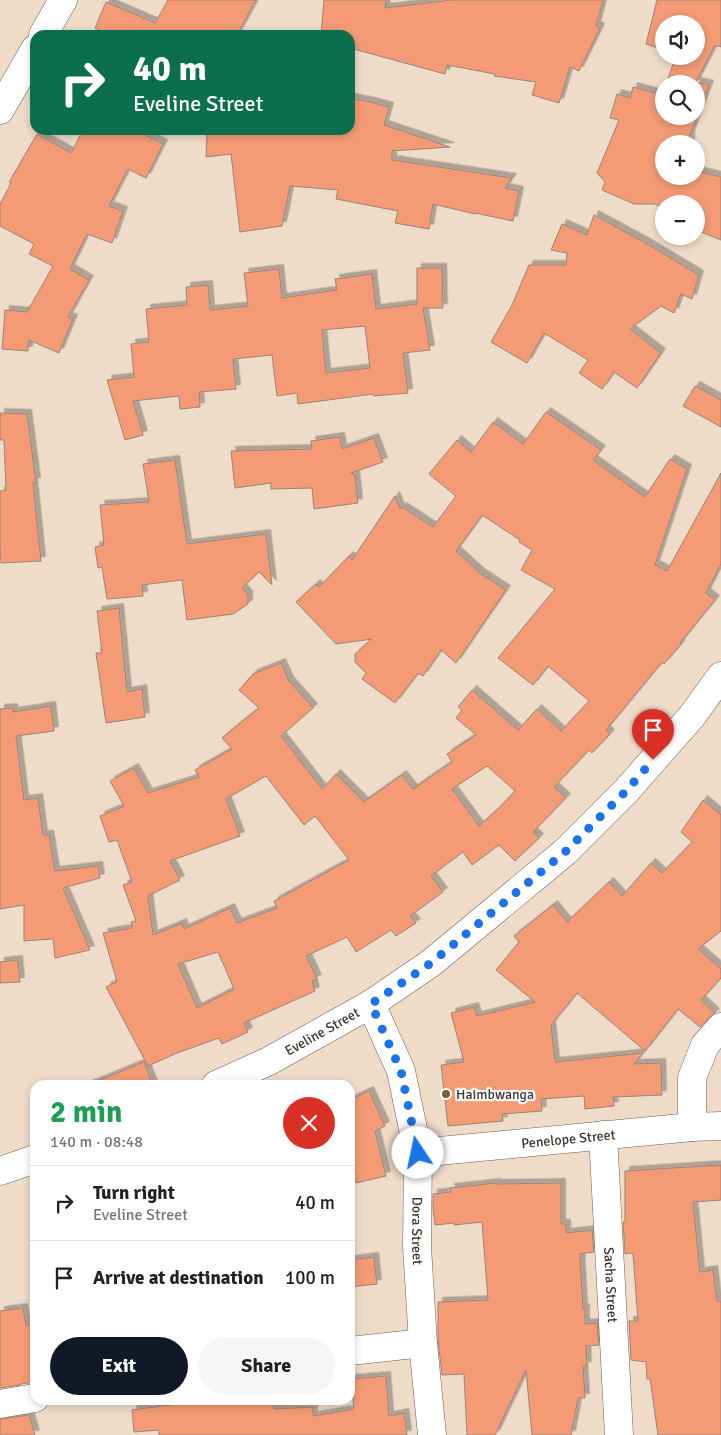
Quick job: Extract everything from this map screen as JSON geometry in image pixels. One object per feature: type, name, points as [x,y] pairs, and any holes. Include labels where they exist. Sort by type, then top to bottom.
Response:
[{"type":"street","points":[[46,30],[63,0]]},
{"type":"street","points":[[0,110],[30,58]]},
{"type":"street","name":"Eveline Street","points":[[227,1080],[269,1061],[371,1004],[431,963],[565,852],[627,790],[692,716],[721,676]]},
{"type":"street","name":"Dora Street","points":[[371,1004],[401,1071],[418,1153],[417,1247],[422,1342],[432,1435]]},
{"type":"street","points":[[692,1127],[692,1078],[705,1045],[721,1027]]},
{"type":"street","name":"Penelope Street","points":[[418,1153],[692,1127],[721,1126]]},
{"type":"street","name":"Sacha Street","points":[[603,1135],[619,1435]]},
{"type":"street","points":[[0,1171],[30,1161]]},
{"type":"street","points":[[355,1350],[422,1342]]},
{"type":"street","points":[[0,1404],[30,1399]]},
{"type":"building","points":[[168,0],[256,0],[240,30],[100,30],[95,28],[106,2],[155,23]]},
{"type":"building","points":[[324,0],[386,0],[385,8],[451,0],[603,0],[596,26],[600,28],[579,71],[570,67],[559,103],[532,95],[536,82],[494,76],[495,74],[447,65],[445,74],[355,49],[355,30],[321,30]]},
{"type":"building","points":[[657,0],[721,0],[721,47],[715,45],[705,64],[705,15],[655,15],[655,47],[646,44]]},
{"type":"building","points":[[673,65],[705,65],[700,75],[669,75]]},
{"type":"building","points":[[705,84],[709,85],[705,96]]},
{"type":"building","points":[[633,87],[655,93],[655,125],[694,125],[690,135],[655,135],[655,185],[705,185],[705,173],[721,177],[721,240],[705,234],[705,195],[655,195],[655,204],[634,204],[602,190],[605,182],[597,173],[619,120],[610,118],[617,94],[630,98]]},
{"type":"building","points":[[355,99],[389,107],[384,125],[450,147],[392,151],[392,160],[512,178],[505,188],[519,191],[513,221],[433,204],[429,229],[395,223],[398,211],[336,199],[338,190],[290,186],[282,226],[240,232],[231,154],[206,157],[207,135],[355,135]]},
{"type":"building","points":[[36,135],[71,153],[80,135],[145,135],[163,144],[146,178],[128,169],[109,206],[123,211],[112,243],[87,234],[70,269],[89,280],[68,317],[73,319],[59,353],[29,340],[28,351],[2,349],[5,310],[27,312],[53,266],[29,254],[34,244],[0,226],[0,204],[11,183],[9,182]]},
{"type":"building","points":[[594,215],[699,275],[692,299],[681,294],[674,313],[661,306],[630,329],[661,353],[637,388],[614,372],[602,389],[579,373],[588,360],[544,333],[527,363],[491,342],[512,305],[529,265],[566,265],[567,253],[551,250],[562,224],[587,235]]},
{"type":"building","points":[[417,268],[442,268],[443,308],[423,308],[430,350],[403,353],[408,393],[374,396],[373,394],[298,404],[297,393],[277,396],[272,355],[233,359],[236,389],[199,392],[200,407],[180,409],[179,396],[133,401],[143,435],[125,440],[107,380],[134,377],[131,344],[149,342],[146,309],[187,305],[186,287],[208,285],[210,310],[248,306],[244,273],[279,269],[282,298],[337,290],[335,279],[372,274],[376,309],[417,304]],"holes":[[[365,326],[370,368],[326,373],[322,330]]]},
{"type":"building","points":[[695,386],[721,400],[721,427],[683,406]]},
{"type":"building","points":[[546,412],[601,450],[593,460],[645,497],[670,459],[687,469],[655,565],[667,571],[721,473],[721,564],[706,593],[715,600],[681,644],[664,664],[662,662],[606,730],[610,734],[592,753],[589,750],[554,787],[566,798],[533,832],[539,838],[515,861],[499,845],[472,865],[463,852],[431,876],[443,892],[410,916],[416,923],[396,936],[391,930],[356,952],[347,937],[306,956],[317,979],[312,981],[315,991],[244,1023],[248,1032],[222,1044],[219,1038],[148,1066],[106,987],[117,982],[103,933],[132,928],[131,922],[136,921],[123,885],[132,882],[117,840],[109,842],[100,816],[124,806],[110,781],[134,768],[148,793],[199,777],[195,770],[232,749],[222,738],[259,708],[239,690],[253,674],[281,663],[289,681],[313,708],[281,736],[322,789],[336,774],[364,802],[402,775],[413,789],[452,762],[447,754],[476,735],[456,718],[462,710],[458,707],[472,690],[518,730],[537,709],[561,731],[589,701],[548,666],[533,685],[498,658],[555,589],[521,570],[532,550],[482,515],[456,551],[480,573],[506,590],[456,663],[441,650],[423,676],[418,673],[395,703],[362,679],[366,673],[355,662],[355,654],[372,639],[336,644],[296,602],[316,584],[319,587],[349,556],[352,560],[395,496],[400,509],[402,507],[433,527],[456,496],[429,474],[457,440],[471,452],[493,422],[523,444]],"holes":[[[487,766],[515,791],[479,826],[452,789]],[[266,776],[304,825],[315,816],[349,860],[274,901],[277,908],[237,923],[230,908],[184,929],[182,923],[153,935],[148,896],[180,880],[170,861],[240,836],[226,799]],[[218,952],[234,989],[197,1008],[178,964]]]},
{"type":"building","points":[[0,413],[27,414],[36,482],[33,483],[41,561],[1,563],[0,491],[6,490],[4,440],[0,440]]},
{"type":"building","points":[[340,437],[342,449],[374,438],[383,462],[351,473],[355,475],[358,503],[314,509],[312,488],[271,489],[271,483],[235,488],[231,451],[312,449],[311,441]]},
{"type":"building","points":[[175,460],[187,544],[266,534],[272,585],[259,572],[242,588],[248,595],[248,604],[233,614],[187,620],[182,580],[142,585],[143,596],[107,599],[102,567],[98,568],[95,547],[104,545],[100,505],[149,502],[143,464]]},
{"type":"building","points":[[119,608],[127,692],[142,689],[145,717],[106,723],[96,653],[102,653],[97,611]]},
{"type":"building","points":[[51,706],[54,731],[16,736],[24,800],[38,798],[43,835],[49,835],[55,871],[98,866],[100,878],[63,888],[90,950],[55,958],[53,939],[24,941],[24,905],[0,909],[0,709],[13,708],[13,712]]},
{"type":"building","points":[[703,800],[721,815],[721,931],[698,949],[721,969],[721,978],[701,1000],[715,1013],[700,1027],[678,1009],[645,1051],[577,993],[551,1025],[555,1062],[643,1053],[634,1064],[661,1063],[662,1095],[613,1097],[614,1106],[585,1109],[584,1096],[541,1099],[542,1111],[502,1114],[503,1121],[448,1126],[441,1065],[464,1062],[451,1013],[474,1007],[477,1016],[535,1002],[496,970],[519,942],[514,936],[553,905],[567,922],[609,882],[622,896],[651,863],[662,873],[692,842],[681,832]]},
{"type":"building","points":[[18,960],[20,982],[0,983],[0,962]]},
{"type":"building","points":[[144,1062],[151,1080],[100,1080]]},
{"type":"building","points":[[369,1091],[385,1126],[375,1131],[386,1176],[356,1183],[355,1179],[355,1098]]},
{"type":"building","points":[[721,1165],[721,1200],[693,1202],[700,1272],[713,1270],[717,1301],[721,1301],[721,1435],[658,1435],[650,1379],[647,1379],[646,1362],[631,1360],[629,1321],[638,1321],[633,1253],[625,1254],[623,1222],[625,1222],[625,1171]]},
{"type":"building","points":[[496,1183],[561,1183],[561,1224],[566,1224],[566,1233],[592,1230],[594,1252],[580,1254],[583,1309],[585,1308],[585,1324],[597,1323],[599,1345],[586,1346],[587,1366],[583,1366],[585,1398],[578,1398],[571,1435],[532,1435],[526,1370],[495,1435],[467,1435],[464,1374],[442,1375],[438,1340],[438,1302],[488,1300],[482,1222],[435,1225],[433,1194],[451,1192],[450,1188]]},
{"type":"building","points":[[374,1257],[377,1284],[355,1286],[355,1259]]},
{"type":"building","points":[[23,1308],[26,1325],[30,1325],[30,1383],[0,1388],[0,1311]]},
{"type":"building","points":[[386,1376],[389,1416],[404,1413],[407,1435],[159,1435],[159,1430],[134,1432],[132,1410],[170,1405],[274,1405],[274,1409],[313,1407],[313,1416],[354,1409],[355,1379]]},
{"type":"building","points":[[29,1415],[35,1435],[0,1435],[0,1419]]},
{"type":"place","name":"Haimbwanga","points":[[446,1094]]},
{"type":"route","points":[[418,1153],[401,1071],[371,1004],[431,963],[565,852],[627,790],[653,760]]}]
